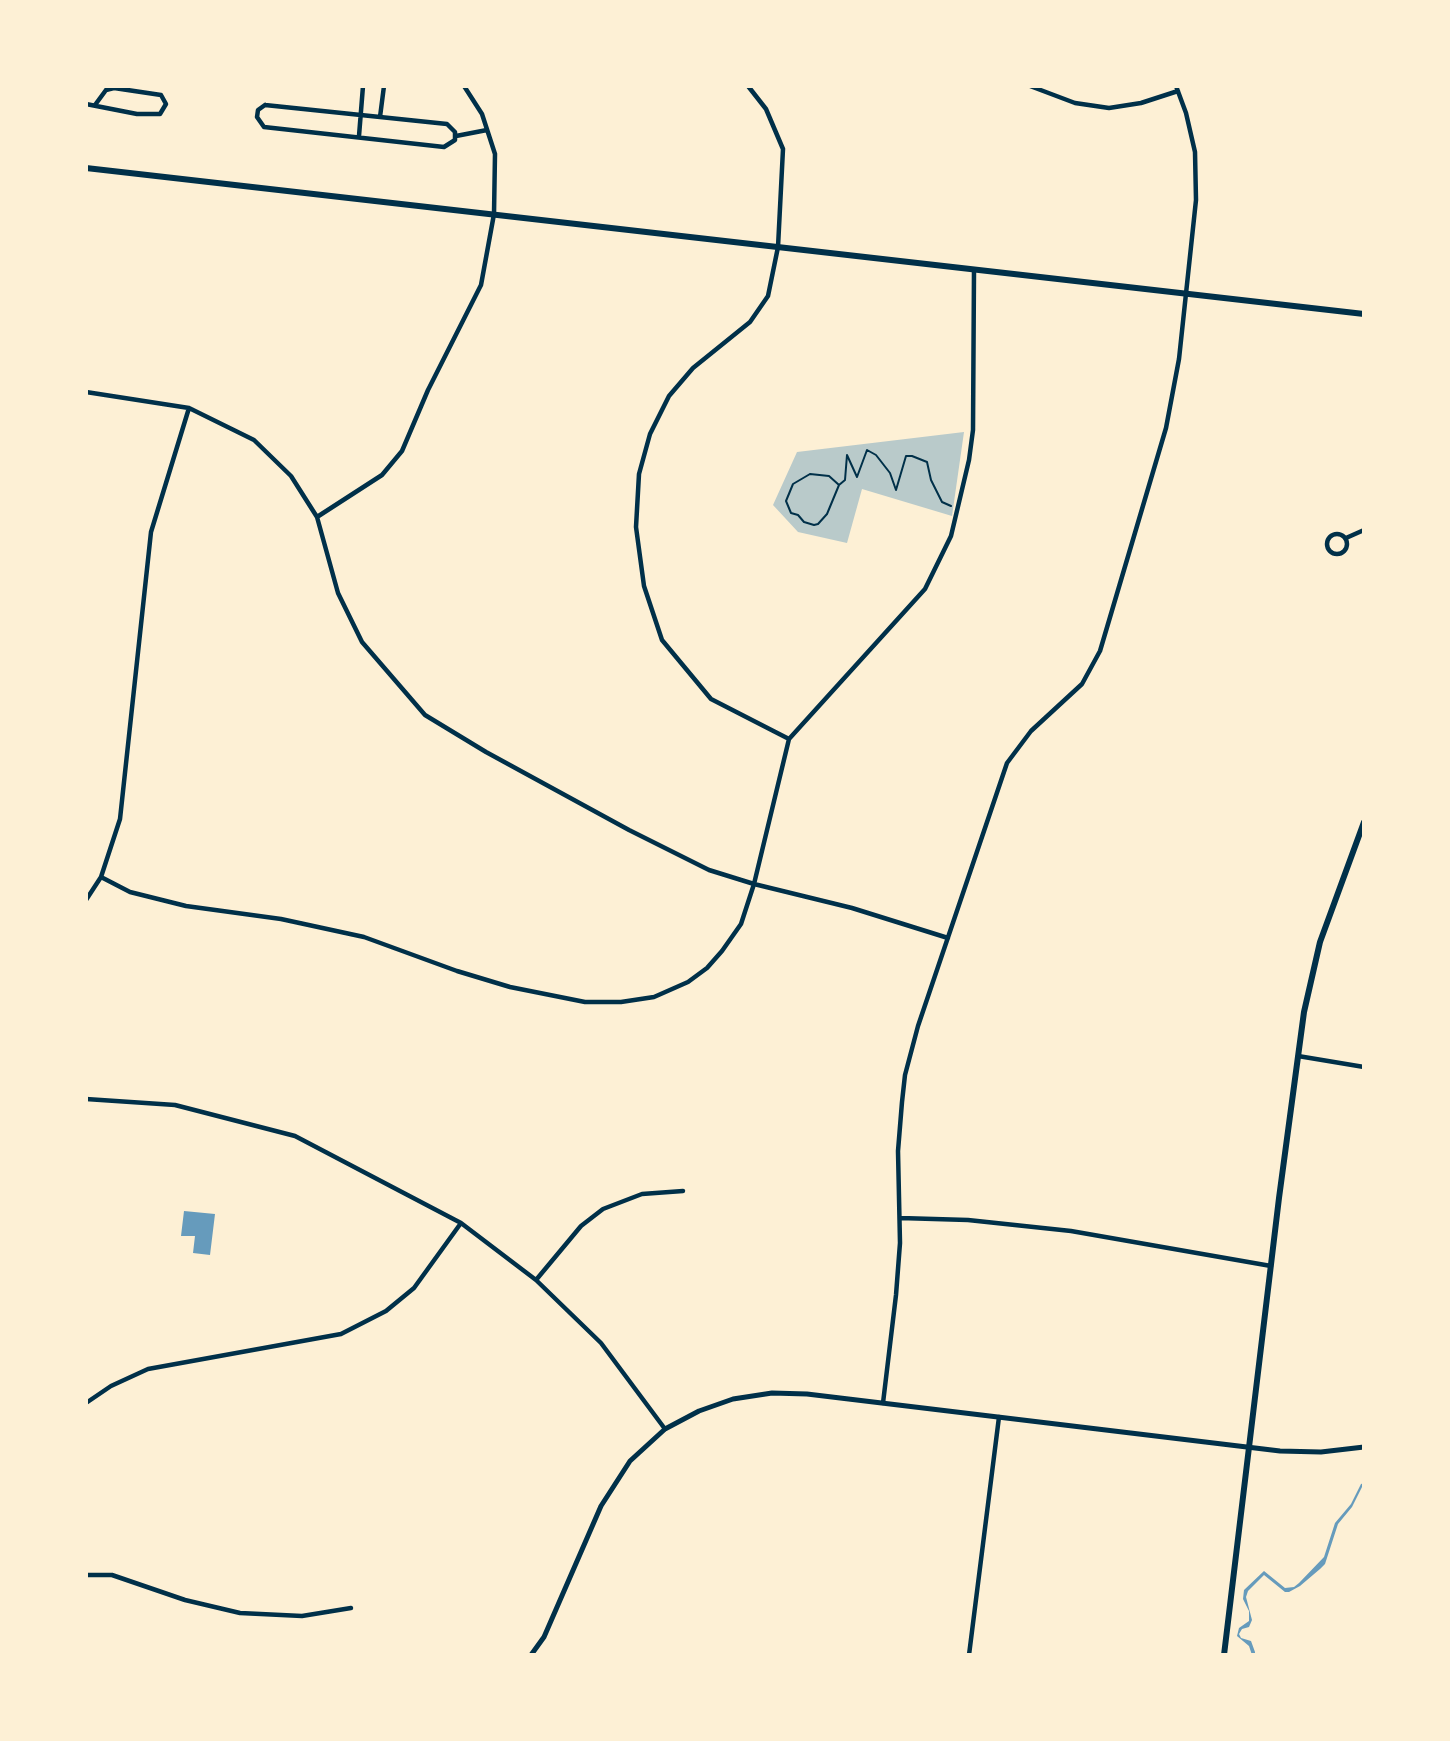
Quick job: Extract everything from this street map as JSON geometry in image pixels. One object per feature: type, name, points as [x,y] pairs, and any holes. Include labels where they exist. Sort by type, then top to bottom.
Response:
[{"type":"main road","points":[[86,168],[1364,314]]},
{"type":"main road","points":[[1224,1655],[1271,1266],[1308,994],[1320,942],[1364,822]]},
{"type":"street","points":[[359,136],[363,86]]},
{"type":"street","points":[[380,117],[384,86]]},
{"type":"street","points":[[317,517],[382,475],[402,451],[428,390],[481,285],[494,214],[495,154],[482,114],[464,86]]},
{"type":"street","points":[[748,86],[766,109],[783,149],[778,247],[768,296],[750,322],[693,368],[669,396],[650,434],[639,474],[636,527],[644,586],[663,640],[711,699],[789,739]]},
{"type":"street","points":[[883,1404],[896,1295],[900,1218],[898,1151],[905,1075],[918,1026],[1007,763],[1031,732],[1082,684],[1102,643],[1166,428],[1179,359],[1196,180],[1193,142],[1177,88],[1141,103],[1104,107],[1075,103],[1030,86]]},
{"type":"street","points":[[86,104],[137,114],[160,114],[166,104],[161,95],[114,88],[106,90],[95,105]]},
{"type":"street","points":[[265,105],[380,117],[447,124],[453,128],[456,136],[452,144],[444,147],[264,127],[257,117],[258,110],[265,105]]},
{"type":"street","points":[[456,136],[487,130]]},
{"type":"street","points":[[101,877],[130,892],[186,906],[281,919],[364,937],[510,987],[585,1002],[621,1002],[654,997],[688,982],[707,968],[741,924],[754,884],[789,739],[925,589],[951,536],[969,460],[974,415],[974,270]]},
{"type":"street","points":[[86,392],[189,408],[254,440],[291,477],[317,517],[338,593],[362,642],[425,715],[486,752],[709,870],[852,908],[948,938]]},
{"type":"street","points":[[86,900],[101,877],[120,819],[152,533],[189,408]]},
{"type":"street","points":[[1346,538],[1364,530]]},
{"type":"street","points":[[1340,534],[1346,538],[1347,547],[1341,554],[1333,554],[1328,549],[1328,540],[1332,535],[1340,534]]},
{"type":"street","points":[[1298,1056],[1364,1068]]},
{"type":"street","points":[[86,1099],[175,1105],[295,1136],[461,1223],[536,1280],[601,1343],[665,1429]]},
{"type":"street","points":[[536,1280],[581,1226],[603,1209],[642,1194],[683,1191]]},
{"type":"street","points":[[900,1218],[968,1220],[1071,1231],[1271,1266]]},
{"type":"street","points":[[86,1403],[111,1386],[148,1369],[341,1334],[386,1311],[414,1288],[461,1223]]},
{"type":"street","points":[[531,1655],[544,1637],[608,1491],[637,1453],[665,1429],[699,1410],[722,1402],[762,1394],[807,1394],[1248,1448],[1309,1452],[1364,1447]]},
{"type":"street","points":[[969,1655],[999,1417]]},
{"type":"street","points":[[86,1575],[112,1574],[186,1600],[240,1613],[302,1616],[351,1608]]},
{"type":"path","points":[[839,485],[836,480],[823,474],[804,476],[789,489],[786,501],[788,510],[809,524],[818,524],[827,514],[839,485],[845,480],[847,455],[857,477],[867,450],[876,455],[890,473],[896,490],[906,456],[927,462],[931,480],[942,502],[957,509]]},
{"type":"shaded area","points":[[964,432],[952,516],[862,489],[847,543],[798,532],[773,505],[797,452]]},
{"type":"water","points":[[184,1211],[215,1214],[210,1255],[193,1253],[195,1236],[181,1236]]},
{"type":"water","points":[[1364,1483],[1352,1507],[1338,1524],[1325,1564],[1320,1569],[1289,1592],[1285,1592],[1264,1575],[1248,1591],[1246,1597],[1252,1620],[1249,1627],[1242,1629],[1239,1634],[1241,1638],[1251,1641],[1255,1652],[1255,1655],[1252,1655],[1249,1646],[1237,1636],[1239,1628],[1249,1621],[1249,1611],[1243,1599],[1244,1590],[1264,1571],[1285,1588],[1299,1583],[1324,1557],[1335,1523]]}]
